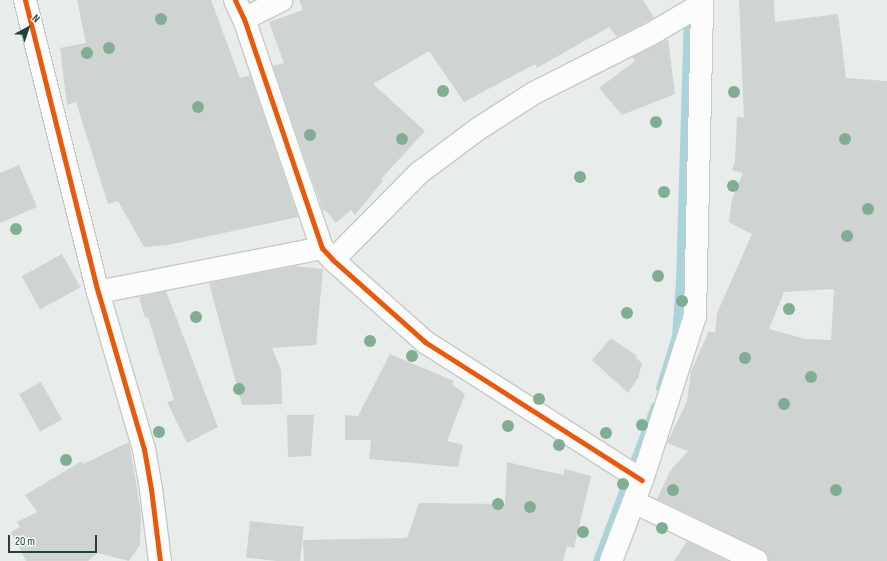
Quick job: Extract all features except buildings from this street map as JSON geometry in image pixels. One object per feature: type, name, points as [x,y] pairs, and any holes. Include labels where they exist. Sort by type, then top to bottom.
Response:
[{"type":"street","points":[[25,0],[98,292],[144,449],[151,489],[160,561]]},
{"type":"street","points":[[282,0],[239,10],[327,254],[425,342],[642,480]]},
{"type":"street","points":[[98,292],[327,254],[419,173],[478,129],[534,93],[651,34],[702,2]]},
{"type":"street","points":[[611,561],[642,480],[696,316],[702,2]]},
{"type":"street","points":[[634,502],[757,561]]},
{"type":"waterway","points":[[660,388],[676,336],[680,282],[688,13]]},
{"type":"waterway","points":[[597,561],[655,406]]},
{"type":"cycle path","points":[[25,0],[98,292],[144,449],[151,489],[160,561]]},
{"type":"cycle path","points":[[235,0],[244,19],[322,248],[333,260],[425,342],[642,480]]}]
